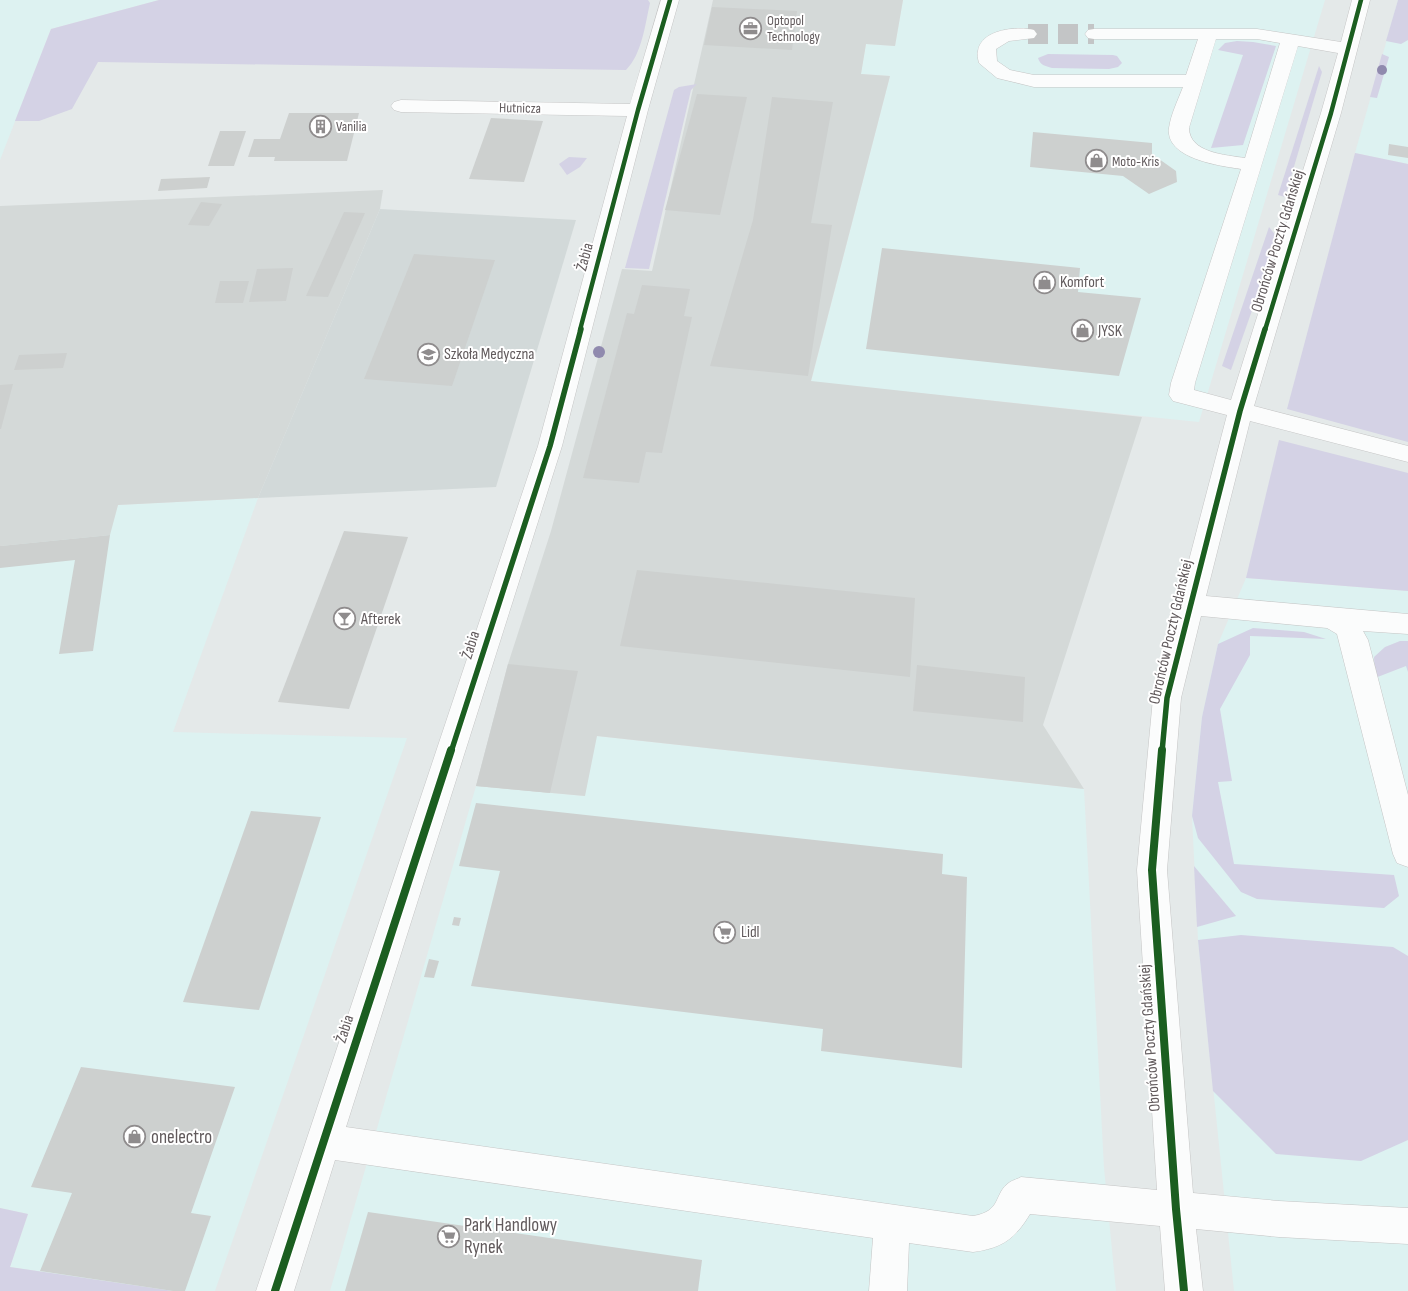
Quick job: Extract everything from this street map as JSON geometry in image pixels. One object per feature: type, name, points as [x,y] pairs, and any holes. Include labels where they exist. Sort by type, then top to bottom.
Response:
[{"type":"street","name":"Żabia","points":[[275,1291],[550,446],[638,110],[670,0]]},
{"type":"street","name":"Obrońców Poczty Gdańskiej","points":[[1184,1291],[1176,1209],[1152,849],[1167,698],[1240,410],[1331,113],[1361,0]]},
{"type":"street","points":[[1028,34],[1006,35],[994,40],[986,54],[988,63],[1004,74],[1034,81],[1194,81]]},
{"type":"street","points":[[1094,34],[1257,34],[1348,49]]},
{"type":"street","points":[[1208,34],[1179,128],[1179,136],[1183,144],[1204,155],[1253,165]]},
{"type":"street","points":[[1290,39],[1253,165],[1180,391],[1181,395],[1186,398],[1240,410],[1408,454]]},
{"type":"street","name":"Hutnicza","points":[[401,106],[638,110]]},
{"type":"street","points":[[1190,605],[1408,624]]},
{"type":"street","points":[[1318,617],[1332,618],[1344,623],[1354,640],[1408,854]]},
{"type":"street","points":[[323,1141],[973,1234],[989,1232],[1002,1225],[1021,1196],[1279,1219],[1408,1226]]},
{"type":"street","points":[[888,1291],[892,1222]]},
{"type":"shaded area","points":[[0,0],[159,0],[51,29],[0,160]]},
{"type":"shaded area","points":[[159,0],[648,0],[650,3],[639,48],[626,70],[98,62],[72,109],[39,121],[15,121],[51,29]]},
{"type":"shaded area","points":[[713,0],[903,0],[895,46],[866,44],[861,74],[890,76],[811,381],[1142,417],[1043,725],[1084,789],[597,736],[585,796],[476,786],[508,664],[551,531],[622,269],[652,271]]},
{"type":"shaded area","points":[[903,0],[1325,0],[1199,422],[811,382],[890,76],[861,74],[866,44],[895,46]]},
{"type":"shaded area","points":[[1398,0],[1408,0],[1408,164],[1355,153]]},
{"type":"shaded area","points":[[1398,0],[1408,0],[1408,40],[1401,44],[1386,41]]},
{"type":"shaded area","points":[[1237,41],[1276,46],[1243,145],[1211,148],[1243,55],[1218,50],[1225,43]]},
{"type":"shaded area","points":[[1048,54],[1113,55],[1117,56],[1122,63],[1118,67],[1109,69],[1052,68],[1041,64],[1038,58]]},
{"type":"shaded area","points":[[1382,54],[1389,57],[1377,98],[1370,97]]},
{"type":"shaded area","points":[[1319,66],[1322,72],[1285,197],[1278,195]]},
{"type":"shaded area","points":[[697,84],[691,90],[649,269],[625,268],[674,90],[679,87]]},
{"type":"shaded area","points":[[1355,153],[1408,164],[1408,442],[1287,409]]},
{"type":"shaded area","points":[[569,157],[587,158],[580,167],[567,175],[559,164]]},
{"type":"shaded area","points":[[383,190],[380,209],[258,498],[118,505],[110,535],[0,546],[0,206]]},
{"type":"shaded area","name":"Szkoła Medyczna","points":[[380,209],[576,220],[496,487],[258,498]]},
{"type":"shaded area","points":[[1269,227],[1276,236],[1273,251],[1231,370],[1222,366]]},
{"type":"shaded area","points":[[1279,440],[1408,473],[1408,591],[1246,578]]},
{"type":"shaded area","points":[[258,498],[173,732],[407,738],[215,1291],[173,1291],[10,1267],[28,1214],[0,1208],[0,546],[109,535],[118,505]]},
{"type":"shaded area","points":[[1246,578],[1408,591],[1408,1291],[1234,1291],[1198,940],[1192,816],[1202,717],[1218,644]]},
{"type":"shaded area","points":[[1253,628],[1304,632],[1326,639],[1250,636],[1250,655],[1220,709],[1232,781],[1218,782],[1234,864],[1394,875],[1399,896],[1384,908],[1257,899],[1241,892],[1198,838],[1192,816],[1202,717],[1218,644]]},
{"type":"shaded area","points":[[1400,641],[1408,641],[1408,672],[1406,666],[1375,678],[1374,657],[1385,647]]},
{"type":"shaded area","points":[[596,736],[1084,789],[1104,1168],[1116,1291],[330,1291],[476,786],[584,796]]},
{"type":"shaded area","points":[[1194,866],[1236,916],[1197,927]]},
{"type":"shaded area","points":[[1241,935],[1393,947],[1408,956],[1408,1140],[1361,1161],[1276,1154],[1213,1091],[1198,940]]},
{"type":"shaded area","points":[[0,1208],[28,1214],[10,1267],[173,1291],[0,1291]]},
{"type":"building","name":"Optopol Technology","points":[[712,7],[797,11],[792,50],[704,45]]},
{"type":"building","points":[[697,94],[747,97],[720,215],[665,210]]},
{"type":"building","points":[[772,97],[833,102],[811,223],[832,225],[808,376],[710,366],[753,220]]},
{"type":"building","name":"Vanilia","points":[[289,113],[359,113],[347,161],[274,161],[275,157],[248,157],[254,139],[280,139]]},
{"type":"building","points":[[491,118],[543,121],[524,182],[469,179]]},
{"type":"building","points":[[220,131],[246,131],[234,166],[208,166]]},
{"type":"building","name":"Moto-Kris","points":[[1033,132],[1152,143],[1152,154],[1176,171],[1177,182],[1149,194],[1123,176],[1030,167]]},
{"type":"building","points":[[1389,144],[1408,147],[1408,158],[1388,155]]},
{"type":"building","points":[[210,177],[207,188],[158,191],[161,179]]},
{"type":"building","points":[[201,202],[222,204],[209,226],[188,225]]},
{"type":"building","points":[[344,212],[365,213],[328,297],[306,296]]},
{"type":"building","points":[[882,248],[1080,268],[1078,292],[1141,298],[1119,376],[866,349]]},
{"type":"building","points":[[414,254],[495,260],[452,386],[364,379]]},
{"type":"building","points":[[293,268],[286,301],[249,302],[257,269]]},
{"type":"building","points":[[220,281],[249,281],[243,303],[215,303]]},
{"type":"building","points":[[642,285],[690,289],[684,316],[692,317],[662,453],[646,452],[639,483],[583,478],[627,313],[634,314]]},
{"type":"building","points":[[67,353],[63,368],[14,370],[19,355]]},
{"type":"building","points":[[13,384],[1,429],[0,429],[0,385]]},
{"type":"building","name":"Afterek","points":[[344,531],[408,537],[349,709],[278,702]]},
{"type":"building","points":[[110,535],[93,651],[59,654],[75,560],[0,568],[0,546]]},
{"type":"building","points":[[637,570],[915,598],[910,677],[620,646]]},
{"type":"building","points":[[508,664],[578,671],[550,793],[476,786]]},
{"type":"building","points":[[917,665],[1025,677],[1023,722],[913,711]]},
{"type":"building","name":"Lidl","points":[[476,803],[943,854],[942,874],[967,877],[962,1068],[821,1051],[823,1029],[471,986],[500,871],[459,866]]},
{"type":"building","points":[[251,811],[321,817],[259,1010],[183,1002]]},
{"type":"building","points":[[454,917],[461,918],[459,926],[452,925]]},
{"type":"building","points":[[429,959],[439,961],[434,978],[424,977]]},
{"type":"building","name":"onelectro","points":[[81,1067],[235,1087],[191,1213],[211,1216],[185,1291],[173,1291],[40,1271],[72,1193],[31,1187]]},
{"type":"building","name":"Park Handlowy Rynek","points":[[368,1212],[702,1260],[698,1291],[345,1291]]},
{"type":"tunnel","points":[[1028,34],[1094,34]]},
{"type":"cycle path","points":[[275,1291],[550,446],[638,110],[670,0]]},
{"type":"cycle path","points":[[1184,1291],[1176,1209],[1152,870],[1167,698],[1240,411],[1331,113],[1361,0]]},
{"type":"place","name":"Optopol Technology","points":[[751,28]]},
{"type":"place","name":"Vanilia","points":[[320,126]]},
{"type":"place","name":"Moto-Kris","points":[[1096,161]]},
{"type":"place","name":"Komfort","points":[[1044,282]]},
{"type":"place","name":"JYSK","points":[[1082,331]]},
{"type":"place","name":"Szkoła Medyczna","points":[[428,354]]},
{"type":"place","name":"Afterek","points":[[345,619]]},
{"type":"place","name":"Lidl","points":[[725,932]]},
{"type":"place","name":"onelectro","points":[[135,1137]]},
{"type":"place","name":"Park Handlowy Rynek","points":[[448,1236]]}]
